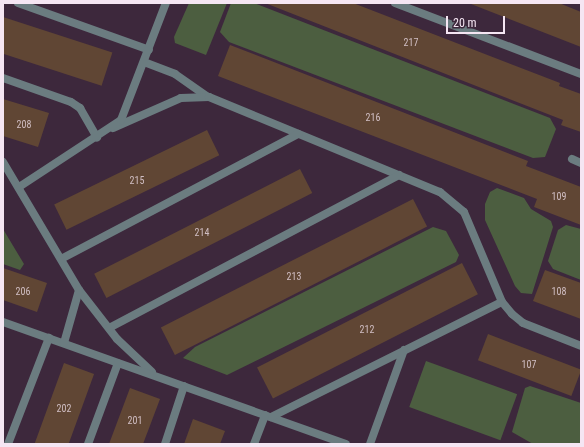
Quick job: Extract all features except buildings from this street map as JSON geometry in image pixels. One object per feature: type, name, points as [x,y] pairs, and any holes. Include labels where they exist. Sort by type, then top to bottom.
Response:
[{"type":"lane","points":[[18,3],[149,50]]},
{"type":"lane","points":[[113,128],[127,108],[166,3]]},
{"type":"lane","points":[[395,3],[581,74]]},
{"type":"lane","points":[[144,62],[175,74],[209,97],[440,192],[464,212],[502,302],[523,323],[581,346]]},
{"type":"lane","points":[[3,78],[71,102],[80,108],[97,138]]},
{"type":"lane","points":[[18,187],[113,128],[181,98],[209,97]]},
{"type":"lane","points":[[61,259],[298,134]]},
{"type":"lane","points":[[572,159],[581,163]]},
{"type":"lane","points":[[3,162],[79,290],[131,354],[159,377]]},
{"type":"lane","points":[[109,328],[399,175]]},
{"type":"lane","points":[[64,343],[79,290]]},
{"type":"lane","points":[[254,444],[268,416],[502,302]]},
{"type":"lane","points":[[3,322],[346,444]]},
{"type":"lane","points":[[8,444],[49,338]]},
{"type":"lane","points":[[370,444],[404,350]]},
{"type":"lane","points":[[88,444],[118,363]]},
{"type":"lane","points":[[165,444],[184,386]]},
{"type":"green space","points":[[189,3],[227,3],[206,55],[175,43],[174,37]]},
{"type":"green space","points":[[231,3],[254,3],[550,118],[556,129],[545,157],[533,158],[229,42],[220,32]]},
{"type":"green space","points":[[497,188],[524,198],[531,209],[551,221],[553,227],[532,294],[521,293],[515,286],[485,220],[485,204],[490,192]]},
{"type":"green space","points":[[566,225],[581,229],[581,280],[553,269],[548,261],[558,230]]},
{"type":"green space","points":[[433,227],[446,231],[459,255],[456,262],[227,375],[183,358],[195,347]]},
{"type":"green space","points":[[3,229],[24,264],[20,270],[3,264]]},
{"type":"green space","points":[[426,361],[517,394],[500,440],[409,407]]},
{"type":"green space","points":[[530,386],[581,403],[581,444],[533,444],[512,432],[525,388]]}]
